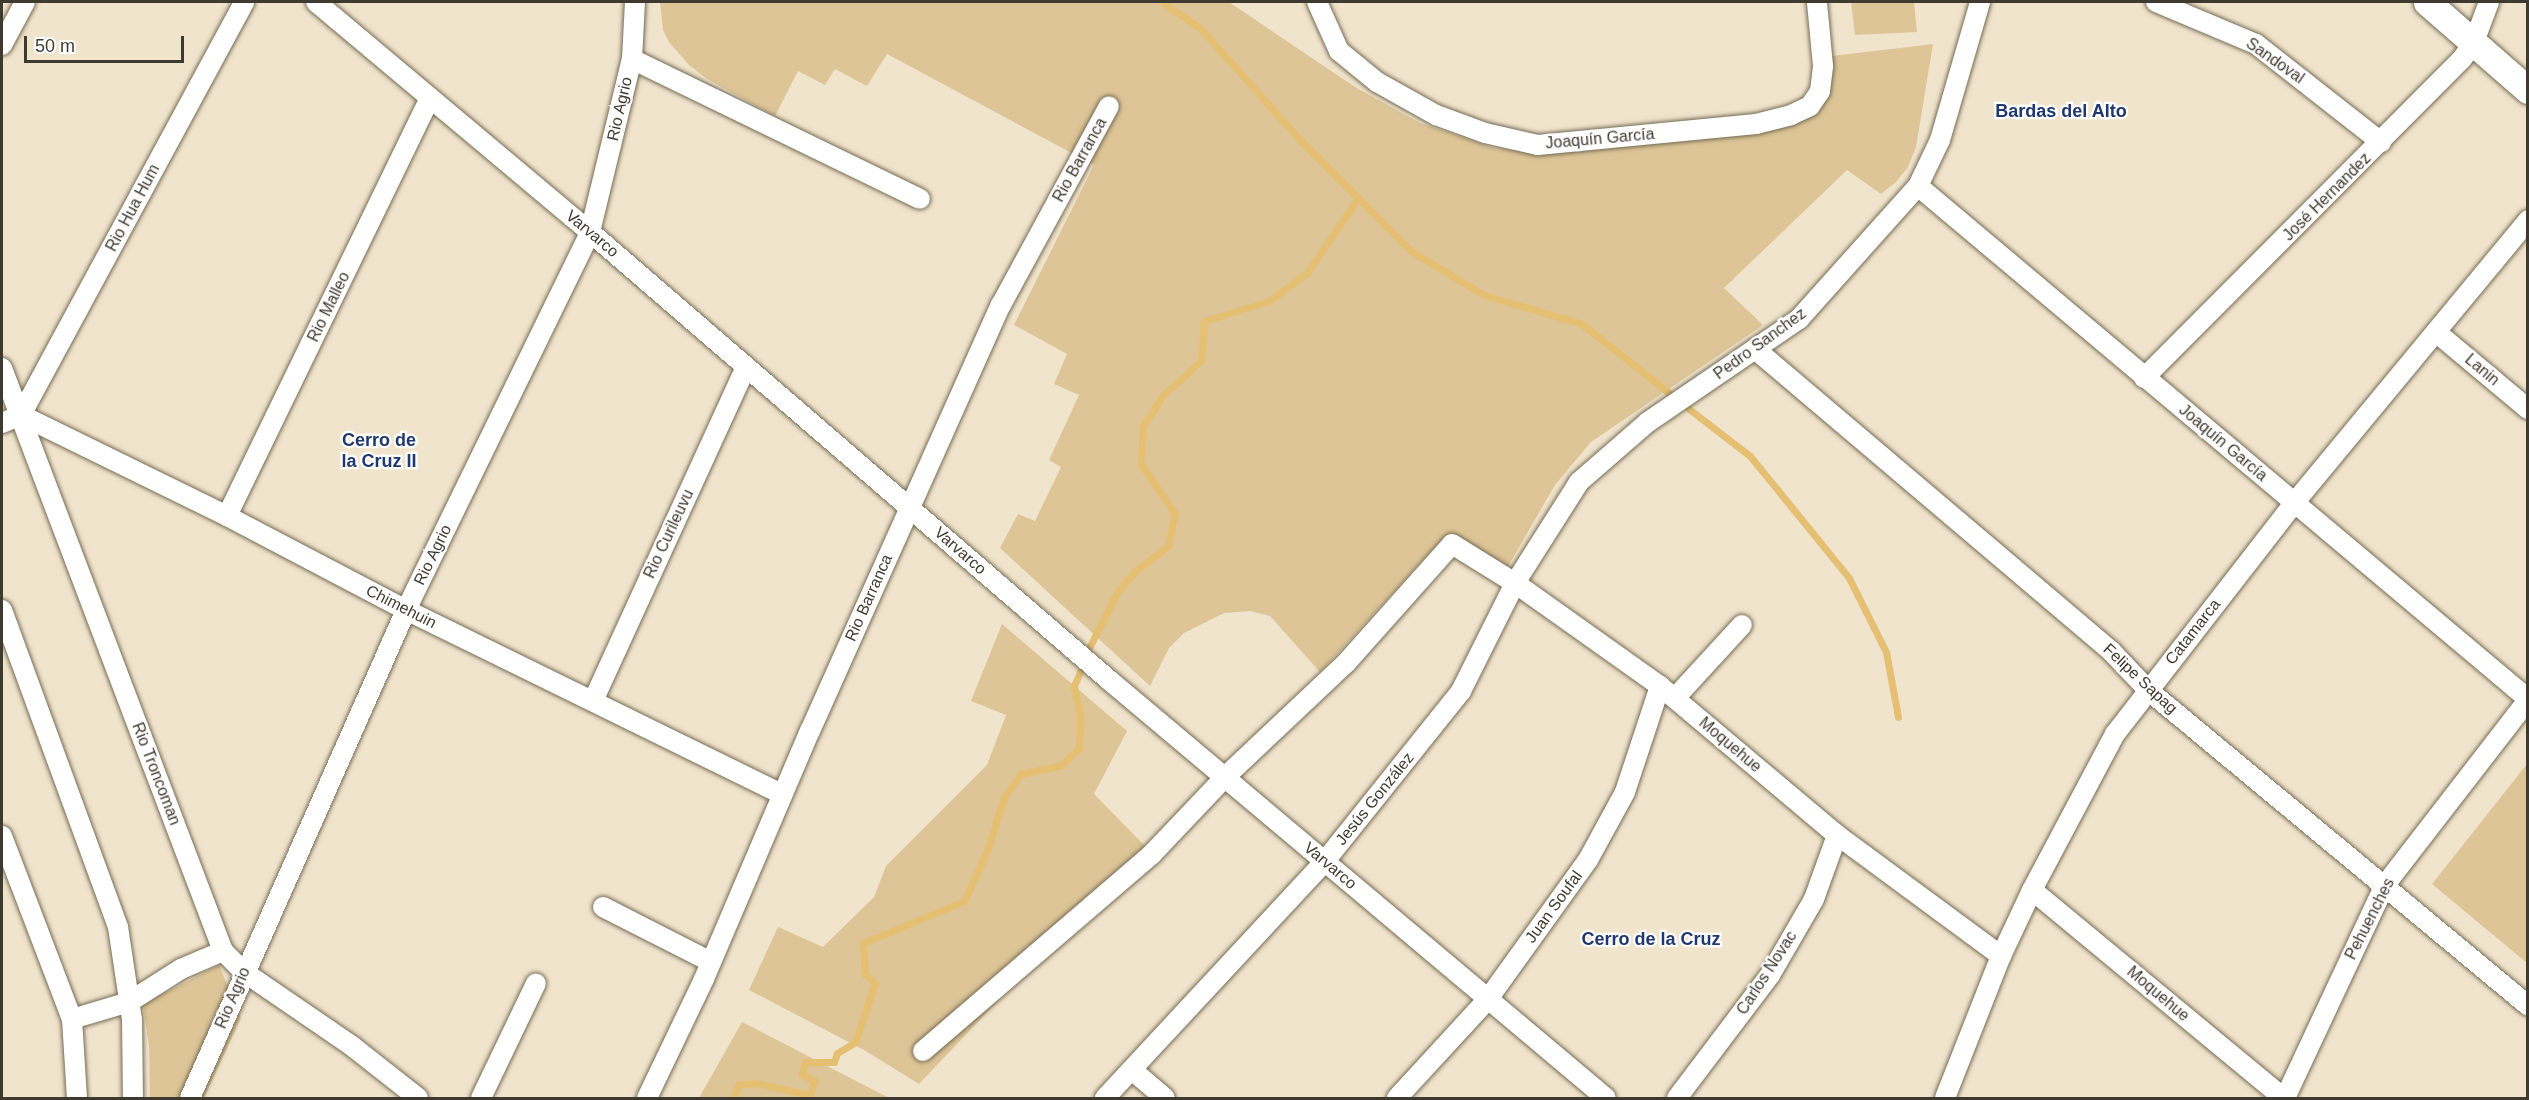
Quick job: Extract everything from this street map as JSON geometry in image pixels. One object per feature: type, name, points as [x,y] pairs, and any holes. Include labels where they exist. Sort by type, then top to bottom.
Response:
[{"type":"main road","points":[[2427,2],[2528,90]]},
{"type":"street","name":"Rio Hua Hum","points":[[21,416],[244,2]]},
{"type":"street","name":"Varvarco","points":[[316,2],[590,232],[1225,777],[1606,1098]]},
{"type":"street","name":"Rio Agrio","points":[[190,1098],[406,610],[590,232],[632,59],[634,2]]},
{"type":"street","name":"Joaquín García","points":[[1317,2],[1339,51],[1377,82],[1436,115],[1485,133],[1538,145],[1756,124],[1791,115],[1810,106],[1820,91],[1823,66],[1817,2]]},
{"type":"street","name":"Pedro Sanchez","points":[[1515,583],[1579,482],[1648,422],[1799,319],[1918,186],[1940,140],[1980,2]]},
{"type":"street","name":"Sandoval","points":[[2156,2],[2256,44],[2381,142]]},
{"type":"street","name":"José Hernandez","points":[[2145,378],[2462,59],[2474,42],[2489,2]]},
{"type":"street","points":[[2,45],[18,5]]},
{"type":"street","points":[[632,59],[920,199]]},
{"type":"street","name":"Rio Malleo","points":[[227,516],[430,98]]},
{"type":"street","name":"Rio Barranca","points":[[647,1098],[711,962],[782,794],[1001,305],[1109,106]]},
{"type":"street","name":"Joaquín García","points":[[1918,186],[2528,699]]},
{"type":"street","name":"Catamarca","points":[[1945,1098],[2001,956],[2032,890],[2115,734],[2295,502],[2528,220]]},
{"type":"street","name":"Lanin","points":[[2436,332],[2528,409]]},
{"type":"street","name":"Felipe Sapag","points":[[1755,349],[2102,643],[2148,690],[2528,1005]]},
{"type":"street","name":"Rio Curileuvu","points":[[593,701],[746,367]]},
{"type":"street","name":"Rio Troncoman","points":[[2,368],[223,951],[244,972],[352,1047],[418,1098]]},
{"type":"street","points":[[2,423],[21,416]]},
{"type":"street","name":"Chimehuin","points":[[21,416],[227,516],[406,610],[782,794]]},
{"type":"street","name":"Moquehue","points":[[1225,777],[1346,663],[1452,544],[1515,583],[1667,692],[1837,835],[2001,956]]},
{"type":"street","name":"Jesús González","points":[[1105,1098],[1325,861],[1461,691],[1515,583]]},
{"type":"street","points":[[2,610],[118,927],[129,1002],[133,1098]]},
{"type":"street","points":[[1667,692],[1742,625]]},
{"type":"street","name":"Juan Soufal","points":[[1397,1098],[1488,999],[1588,860],[1624,792],[1667,692]]},
{"type":"street","name":"Pehuenches","points":[[2284,1098],[2385,885],[2528,699]]},
{"type":"street","points":[[923,1051],[1152,854],[1225,777]]},
{"type":"street","name":"Carlos Novac","points":[[1677,1098],[1770,975],[1814,899],[1837,835]]},
{"type":"street","points":[[2,836],[7,866],[72,1019],[76,1098]]},
{"type":"street","name":"Moquehue","points":[[2032,890],[2284,1098]]},
{"type":"street","points":[[603,908],[711,962]]},
{"type":"street","points":[[72,1019],[129,1002],[181,969],[223,951]]},
{"type":"street","points":[[481,1098],[536,983]]},
{"type":"street","points":[[1132,1070],[1165,1098]]},
{"type":"shaded area","points":[[660,2],[1229,2],[1355,87],[1420,123],[1494,148],[1542,153],[1766,131],[1785,127],[1801,120],[1829,88],[1832,56],[1933,44],[1916,147],[1908,167],[1896,182],[1881,194],[1847,170],[1724,288],[1763,325],[1591,442],[1555,485],[1507,568],[1459,536],[1446,535],[1320,672],[1270,616],[1250,611],[1224,613],[1184,633],[1169,648],[1150,686],[1000,548],[1018,514],[1035,521],[1061,467],[1049,460],[1079,395],[1054,384],[1067,354],[1014,325],[1094,165],[887,54],[867,86],[835,69],[825,85],[798,71],[775,116],[707,79],[689,65],[669,42],[663,30]]},
{"type":"shaded area","points":[[1851,2],[1914,2],[1917,32],[1855,35]]},
{"type":"shaded area","points":[[1002,624],[1127,731],[1094,794],[1145,846],[919,1084],[864,1050],[749,990],[778,927],[823,947],[874,897],[886,866],[987,765],[1006,715],[971,701]]},
{"type":"shaded area","points":[[2527,764],[2527,963],[2432,884]]},
{"type":"shaded area","points":[[219,965],[241,1018],[204,1098],[150,1098],[149,1046],[143,1004]]},
{"type":"shaded area","points":[[742,1022],[889,1098],[699,1098]]},
{"type":"waterway","points":[[1162,2],[1200,28],[1302,142],[1411,251],[1484,295],[1582,324],[1673,396]]},
{"type":"waterway","points":[[1090,646],[1117,592],[1135,571],[1168,546],[1175,514],[1141,464],[1143,426],[1163,395],[1201,361],[1204,321],[1269,301],[1307,273],[1358,198]]},
{"type":"waterway","points":[[1689,409],[1750,456],[1849,578],[1886,652],[1898,717]]},
{"type":"waterway","points":[[733,1098],[738,1085],[755,1083],[810,1095],[814,1081],[802,1074],[805,1062],[834,1062],[837,1053],[855,1042],[875,983],[865,974],[863,943],[964,901],[987,851],[1004,797],[1021,774],[1060,766],[1079,748],[1080,715],[1074,686],[1080,672]]},
{"type":"district","name":"Bardas del Alto","points":[[2061,111]]},
{"type":"district","name":"Cerro de la Cruz II","points":[[379,451]]},
{"type":"district","name":"Cerro de la Cruz","points":[[1651,939]]}]
